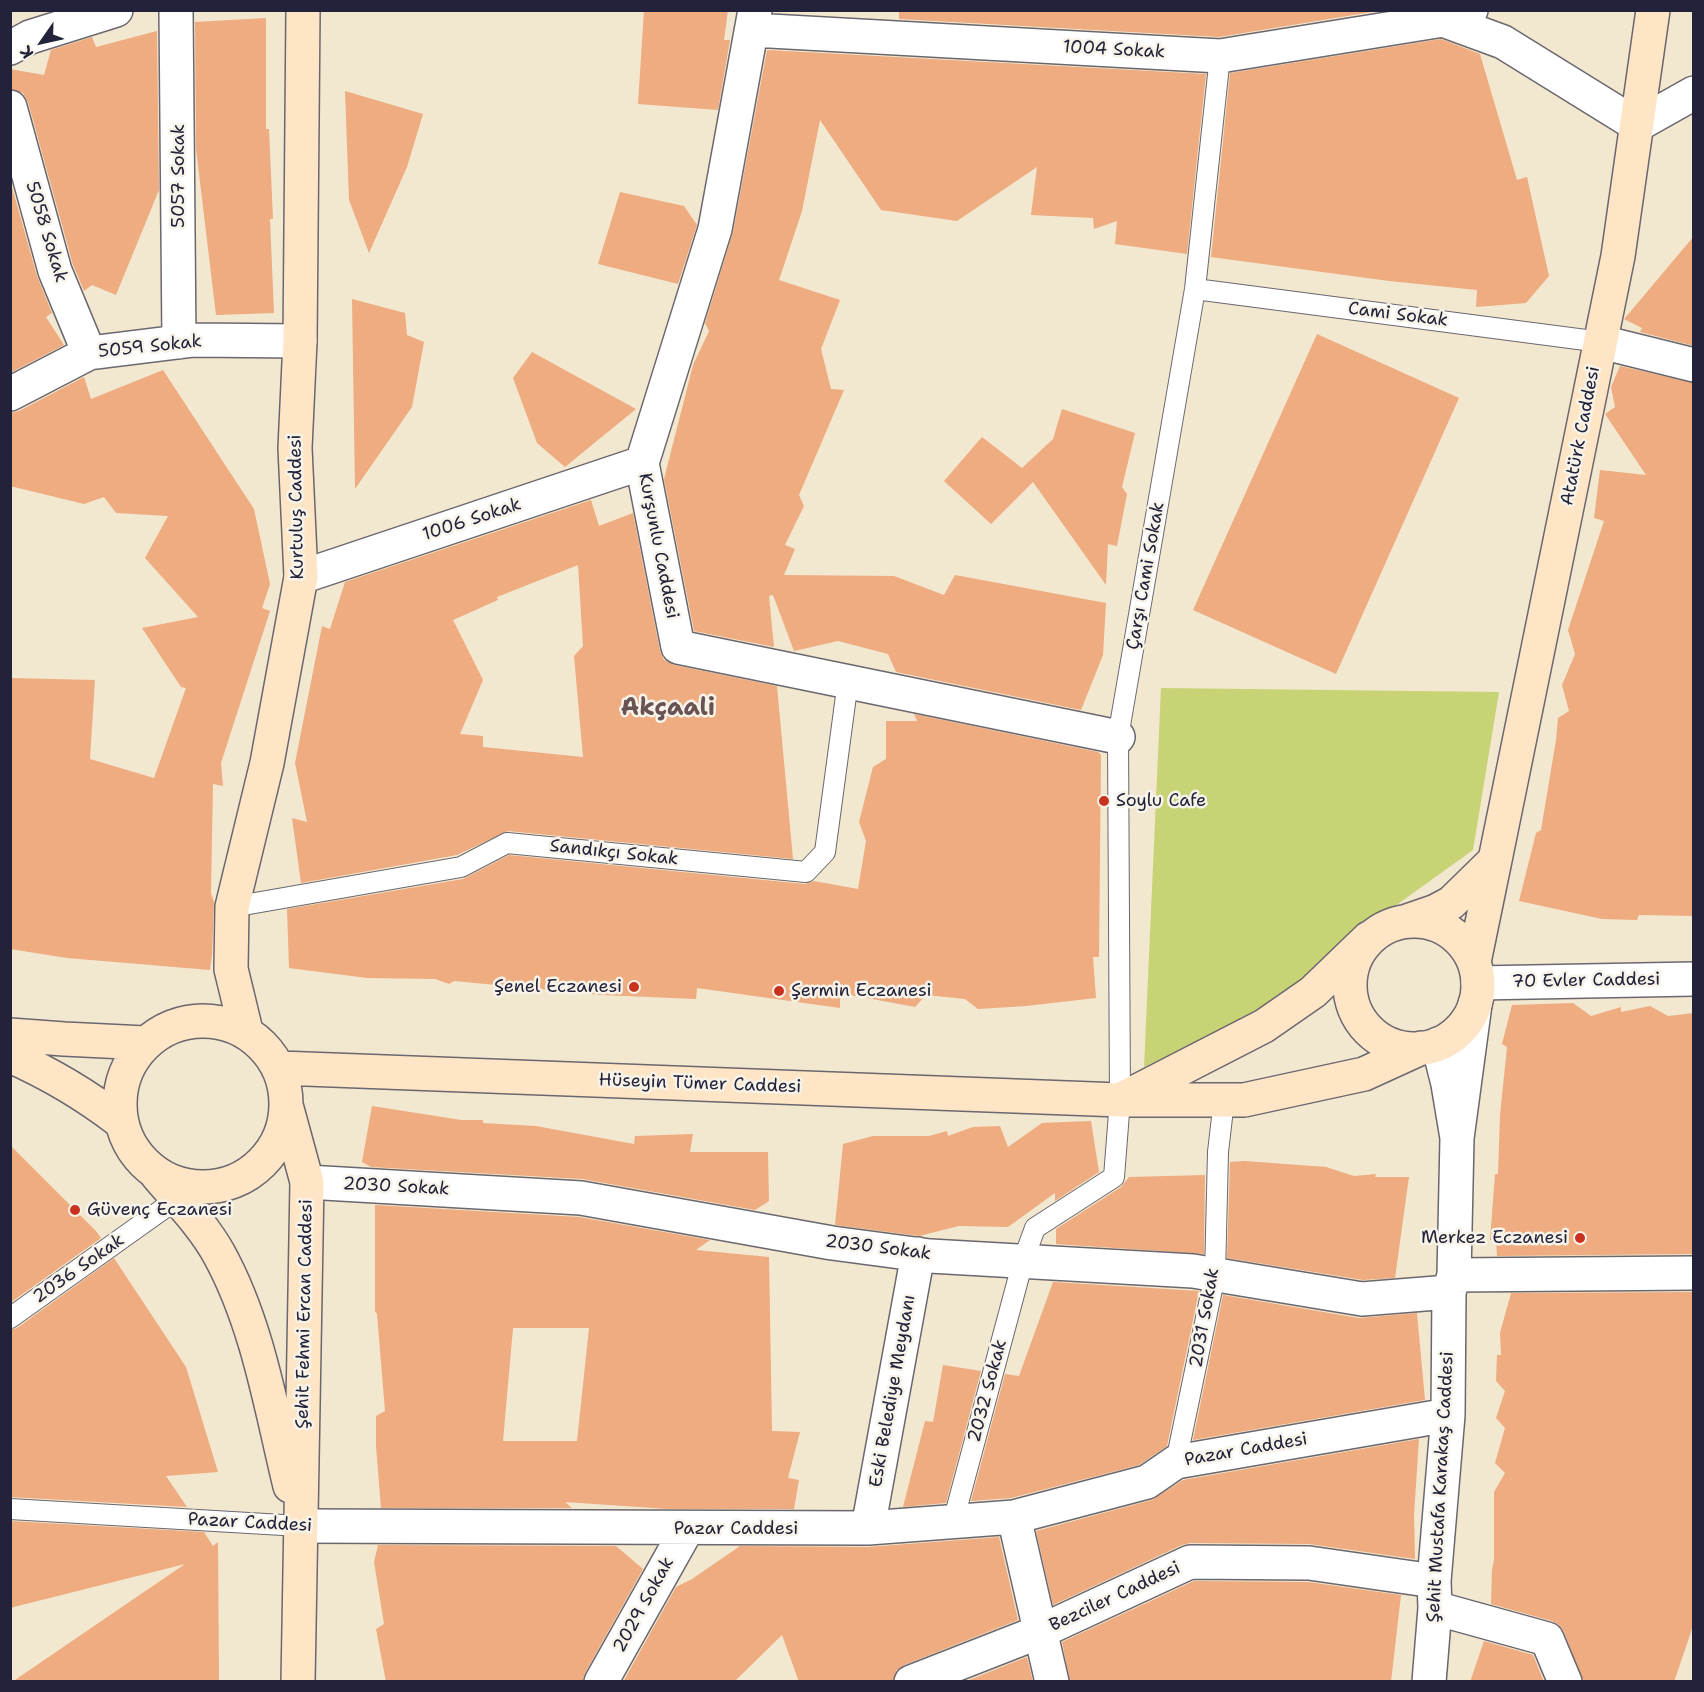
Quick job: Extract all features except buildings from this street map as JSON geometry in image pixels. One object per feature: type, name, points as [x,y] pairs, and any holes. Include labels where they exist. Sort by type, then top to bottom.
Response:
[{"type":"street","points":[[10,48],[30,37],[116,10]]},
{"type":"street","name":"5057 Sokak","points":[[176,10],[179,342]]},
{"type":"street","name":"Kurtuluş Caddesi","points":[[246,1031],[231,969],[232,907],[267,763],[301,577],[295,448],[300,341],[303,10]]},
{"type":"street","name":"Atatürk Caddesi","points":[[1476,983],[1496,860],[1618,256],[1653,10]]},
{"type":"street","points":[[1452,14],[1503,42],[1637,125],[1694,93]]},
{"type":"street","name":"1004 Sokak","points":[[753,20],[1220,56],[1452,14]]},
{"type":"street","name":"Kurşunlu Caddesi","points":[[753,20],[715,229],[642,463],[678,647],[1118,737]]},
{"type":"street","name":"5058 Sokak","points":[[10,108],[56,271],[89,354]]},
{"type":"street","name":"5059 Sokak","points":[[10,394],[89,354],[179,342],[300,341]]},
{"type":"street","points":[[1601,342],[1694,365]]},
{"type":"street","name":"1006 Sokak","points":[[301,577],[642,463]]},
{"type":"street","points":[[1120,1100],[1264,1026],[1313,992],[1369,938],[1386,927],[1436,911],[1451,903],[1496,860]]},
{"type":"street","points":[[1407,921],[1428,922],[1448,930],[1463,944],[1476,983],[1457,1138]]},
{"type":"street","points":[[1369,938],[1357,956],[1350,976],[1351,998],[1359,1017],[1372,1034],[1390,1045],[1411,1050],[1451,1038],[1466,1023],[1476,983]]},
{"type":"street","name":"70 Evler Caddesi","points":[[1476,983],[1694,979]]},
{"type":"street","points":[[196,1020],[222,1022],[246,1031],[265,1047],[280,1068],[286,1092],[286,1121],[276,1147],[258,1168],[234,1182],[205,1188],[176,1183],[152,1169],[132,1150],[121,1122],[120,1093],[128,1066],[145,1042],[169,1027],[196,1020]]},
{"type":"street","points":[[10,1035],[64,1040],[145,1042]]},
{"type":"street","points":[[1430,1046],[1448,1084],[1457,1138]]},
{"type":"street","name":"Hüseyin Tümer Caddesi","points":[[280,1068],[1120,1100],[1244,1100],[1364,1074],[1430,1046]]},
{"type":"street","points":[[10,1056],[49,1073],[88,1096],[121,1122]]},
{"type":"street","name":"Şehit Fehmi Ercan Caddesi","points":[[286,1105],[307,1182],[298,1682]]},
{"type":"street","name":"Şehit Mustafa Karakaş Caddesi","points":[[1429,1682],[1448,1415],[1457,1138]]},
{"type":"street","name":"Şehit Fehmi Ercan Caddesi","points":[[152,1169],[191,1213],[218,1253],[237,1290],[251,1328],[300,1527]]},
{"type":"street","name":"2030 Sokak","points":[[307,1182],[581,1198],[832,1243],[918,1254],[1193,1271],[1362,1299],[1451,1284],[1694,1273]]},
{"type":"street","name":"Eski Belediye Meydanı","points":[[868,1528],[918,1254]]},
{"type":"street","name":"Pazar Caddesi","points":[[300,1527],[868,1528],[1014,1517],[1147,1482],[1176,1462],[1448,1415]]},
{"type":"street","points":[[1014,1517],[1052,1682]]},
{"type":"street","name":"2029 Sokak","points":[[601,1682],[687,1529]]},
{"type":"street","name":"Bezciler Caddesi","points":[[911,1682],[1040,1632],[1190,1562],[1309,1563],[1435,1595],[1547,1639],[1565,1682]]},
{"type":"lane","name":"Çarşı Cami Sokak","points":[[1120,1100],[1118,737],[1195,289],[1220,56]]},
{"type":"lane","name":"Cami Sokak","points":[[1195,289],[1601,342]]},
{"type":"lane","name":"Sandıkçı Sokak","points":[[232,907],[462,867],[507,843],[806,872],[825,852],[848,681]]},
{"type":"lane","name":"2032 Sokak","points":[[952,1522],[1023,1261],[1035,1228],[1113,1177],[1120,1100]]},
{"type":"lane","name":"2031 Sokak","points":[[1176,1462],[1215,1275],[1218,1152],[1224,1100]]},
{"type":"lane","name":"2036 Sokak","points":[[10,1318],[177,1199]]},
{"type":"lane","name":"Pazar Caddesi","points":[[10,1509],[300,1527]]},
{"type":"green space","points":[[1161,688],[1499,692],[1473,850],[1370,924],[1311,974],[1239,1022],[1144,1067]]},
{"type":"place","name":"Soylu Cafe","points":[[1104,801]]},
{"type":"place","name":"Şenel Eczanesi","points":[[634,987]]},
{"type":"place","name":"Şermin Eczanesi","points":[[779,991]]},
{"type":"place","name":"Güvenç Eczanesi","points":[[75,1210]]},
{"type":"place","name":"Merkez Eczanesi","points":[[1580,1238]]},
{"type":"district","name":"Akçaali","points":[[668,709]]}]
